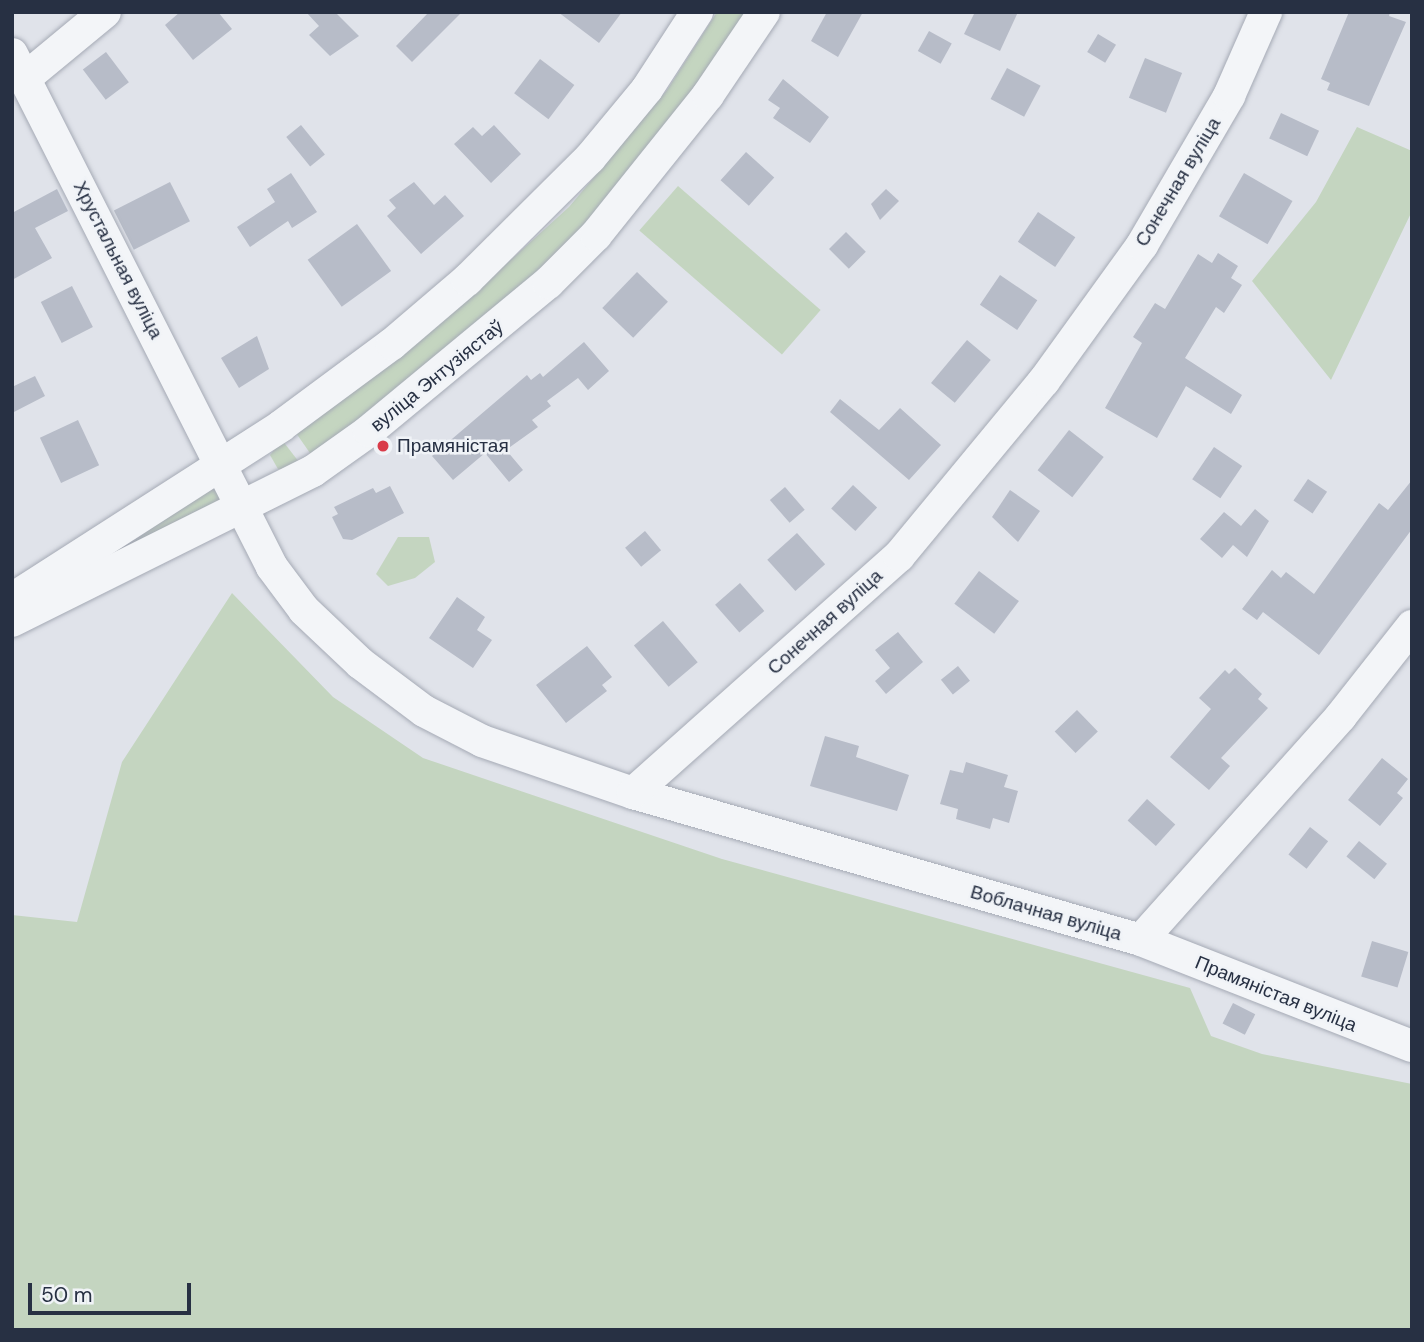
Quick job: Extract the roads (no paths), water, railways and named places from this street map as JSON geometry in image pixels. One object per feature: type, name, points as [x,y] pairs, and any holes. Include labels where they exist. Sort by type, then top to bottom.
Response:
[{"type":"street","points":[[18,67],[105,12]]},
{"type":"street","points":[[12,599],[224,465],[392,344],[537,214],[647,89],[697,12]]},
{"type":"street","name":"вуліца Энтузіястаў","points":[[12,621],[313,471],[369,431],[548,283],[654,166],[764,12]]},
{"type":"street","name":"Сонечная вуліца","points":[[633,793],[899,555],[1044,381],[1142,245],[1229,96],[1266,12]]},
{"type":"street","name":"Хрустальная вуліца","points":[[18,67],[245,507]]},
{"type":"street","points":[[245,507],[272,567],[304,610],[360,663],[424,711],[482,741],[633,793]]},
{"type":"street","name":"Воблачная вуліца","points":[[633,793],[1141,940],[1341,716],[1412,626]]},
{"type":"street","name":"Прамяністая вуліца","points":[[1141,940],[1412,1046]]},
{"type":"place","name":"Прамяністая","points":[[383,446]]}]
